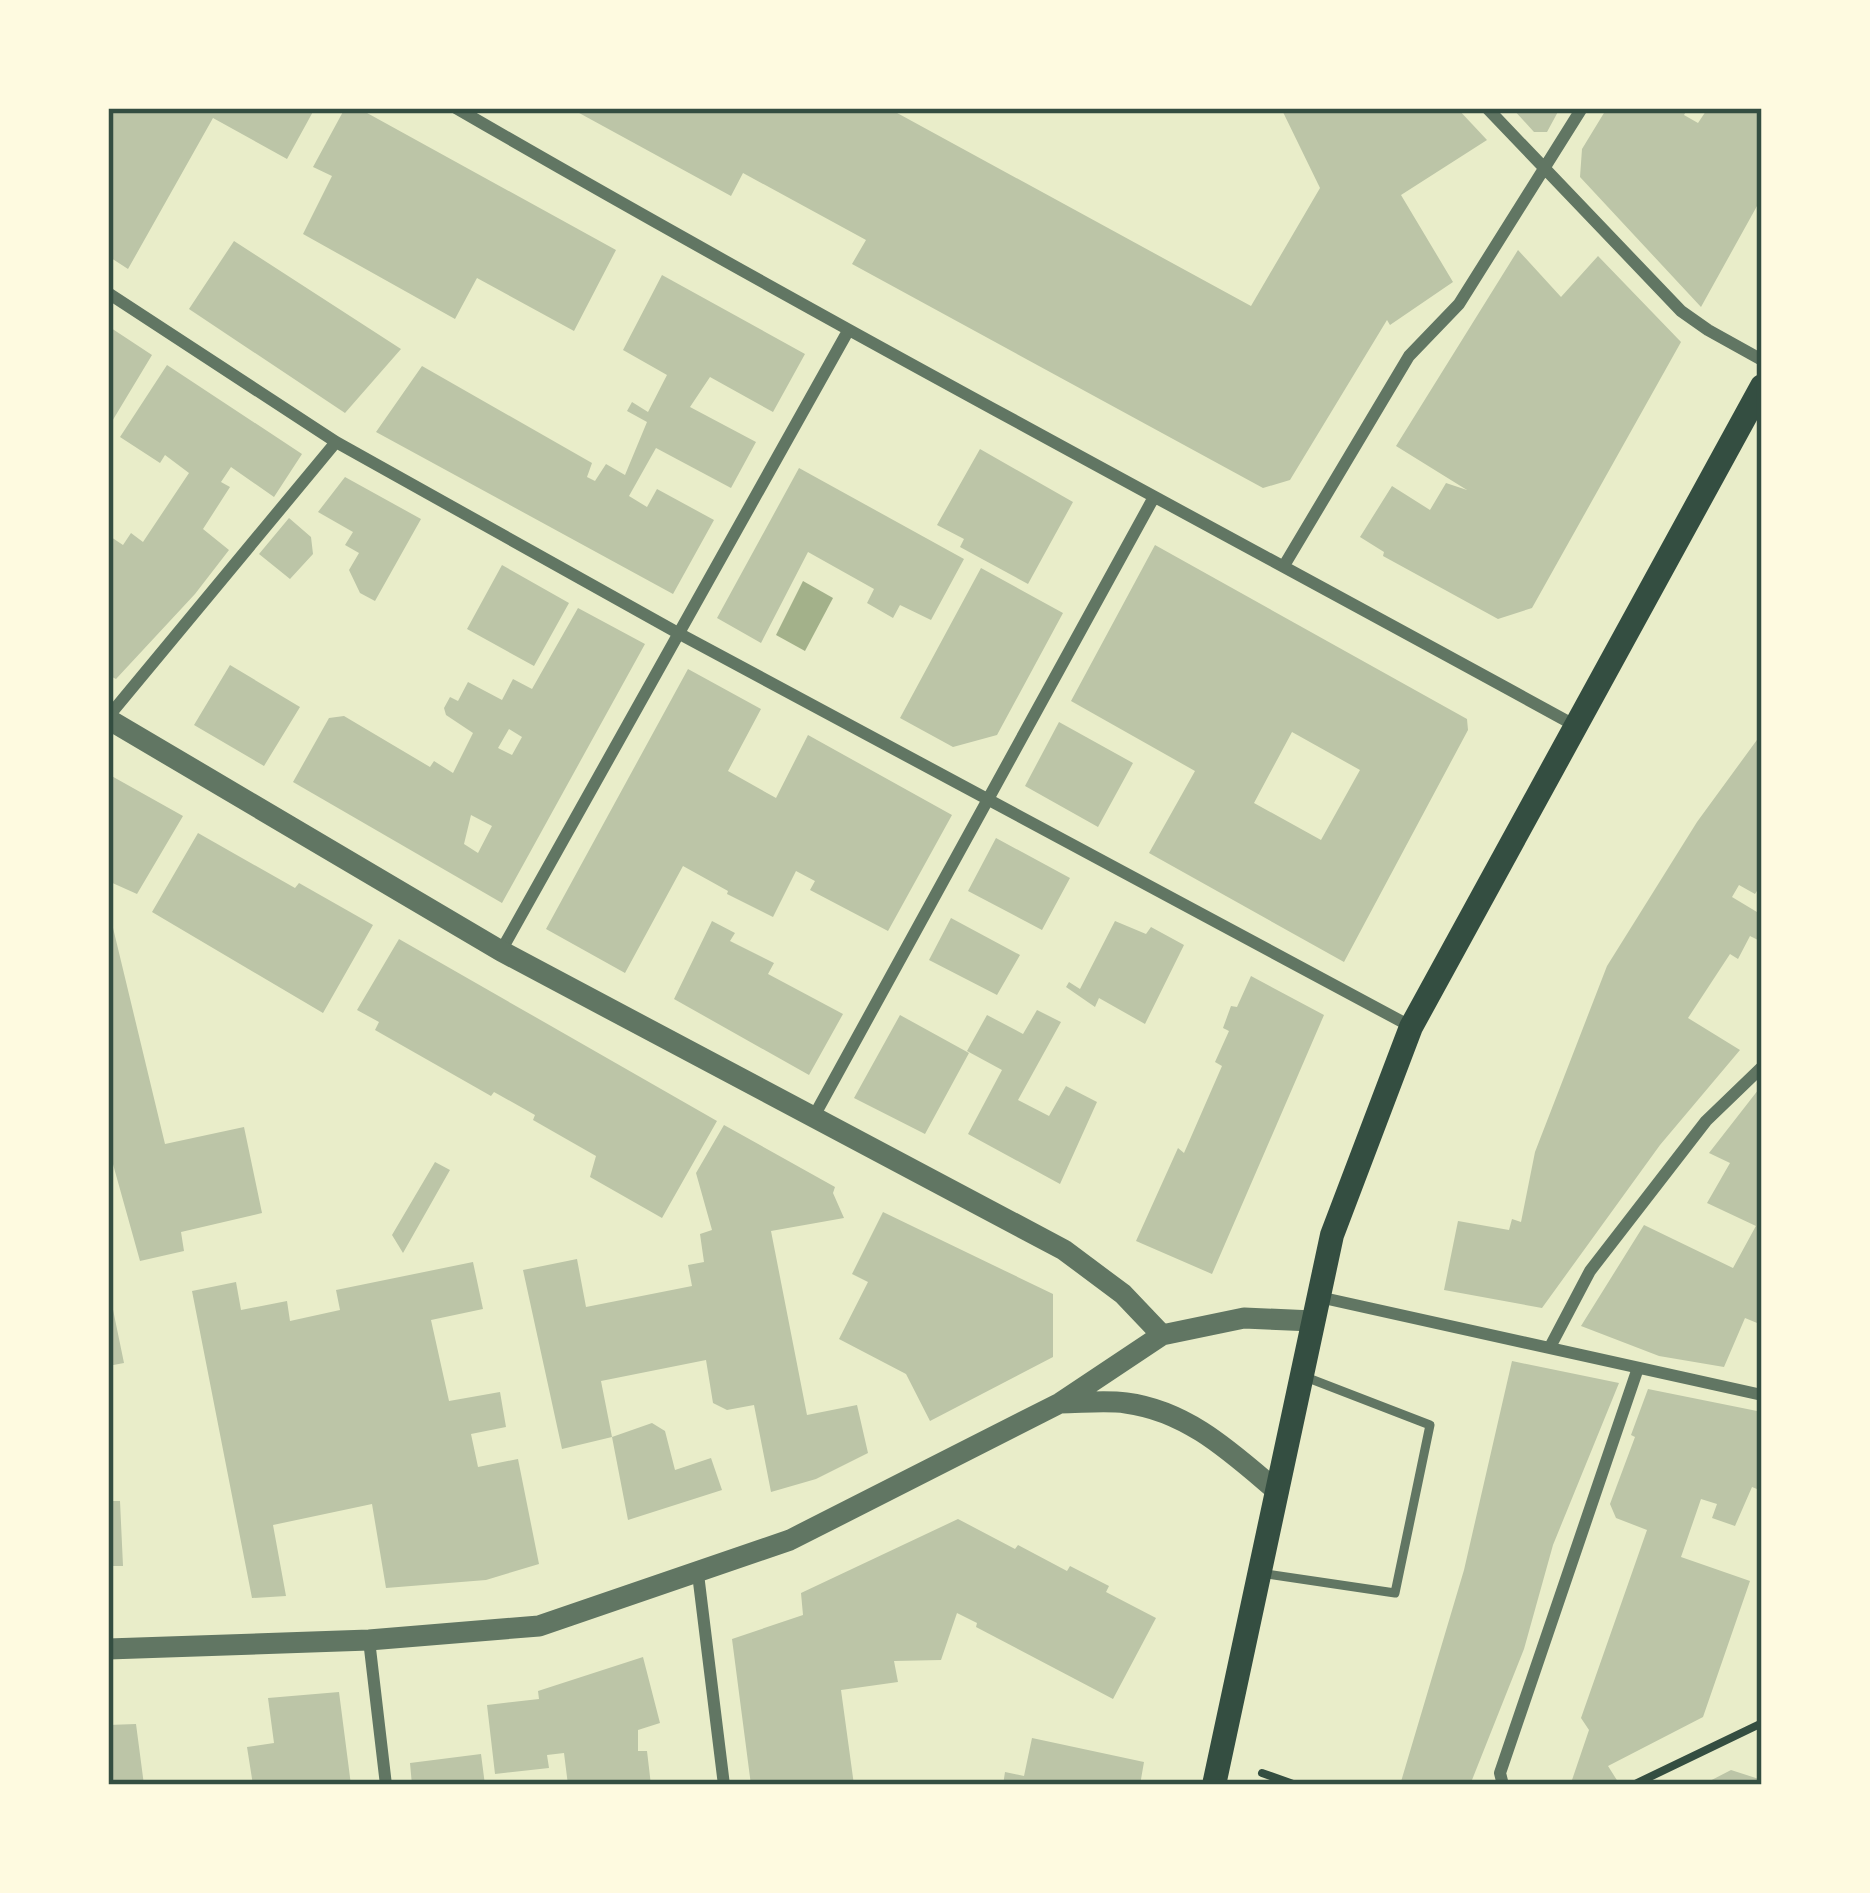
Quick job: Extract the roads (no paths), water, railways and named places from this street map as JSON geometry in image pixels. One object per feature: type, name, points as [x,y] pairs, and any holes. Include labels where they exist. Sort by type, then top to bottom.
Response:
[{"type":"main road","points":[[1214,1785],[1332,1234],[1411,1027],[1762,386]]},
{"type":"street","points":[[456,108],[848,331],[1577,727]]},
{"type":"street","points":[[1487,108],[1682,311],[1762,360]]},
{"type":"street","points":[[1286,565],[1409,356],[1459,304],[1582,108]]},
{"type":"street","points":[[108,292],[336,442],[678,633],[1411,1027]]},
{"type":"street","points":[[501,951],[848,331]]},
{"type":"street","points":[[336,442],[108,718],[501,951],[1064,1250],[1123,1294],[1162,1336]]},
{"type":"street","points":[[813,1119],[1154,497]]},
{"type":"street","points":[[1550,1347],[1590,1271],[1706,1121],[1762,1067]]},
{"type":"street","points":[[108,1649],[369,1640],[539,1626],[790,1540],[1060,1403],[1162,1336],[1244,1318],[1316,1309],[1550,1347],[1762,1395]]},
{"type":"street","points":[[1503,1785],[1500,1773],[1638,1368]]},
{"type":"street","points":[[1060,1403],[1126,1402],[1176,1417],[1217,1440],[1278,1492]]},
{"type":"street","points":[[698,1574],[724,1785]]},
{"type":"street","points":[[369,1640],[386,1785]]},
{"type":"lane","points":[[1260,1574],[1395,1593],[1430,1425],[1301,1375]]}]
